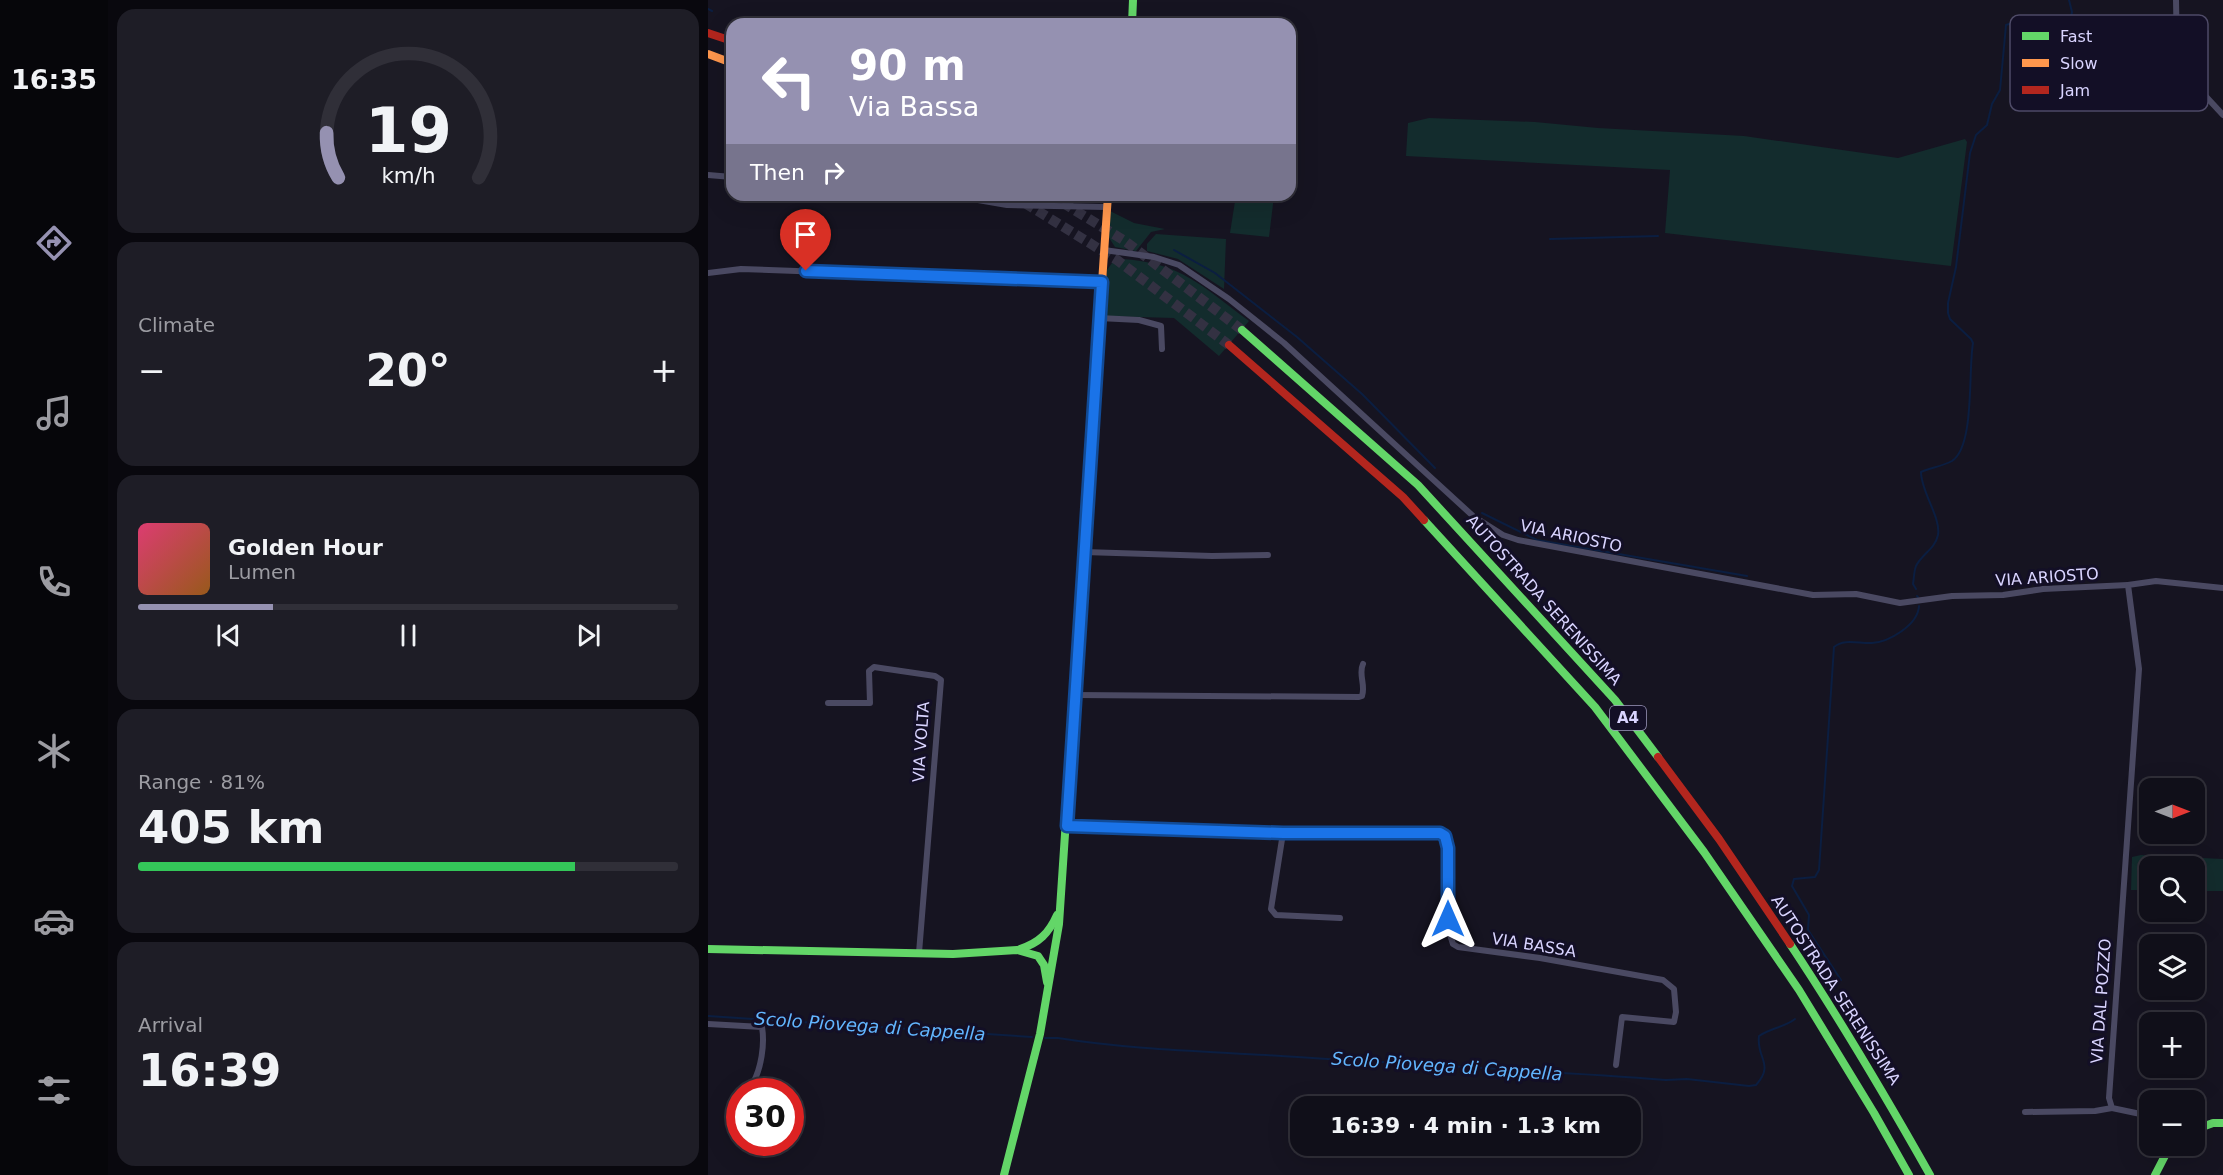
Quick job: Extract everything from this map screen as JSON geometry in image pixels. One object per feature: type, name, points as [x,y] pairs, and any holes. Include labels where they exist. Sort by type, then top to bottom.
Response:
[{"type":"main road","points":[[1132,18],[1134,0]]},
{"type":"main road","points":[[708,33],[726,39]]},
{"type":"main road","points":[[708,54],[726,61]]},
{"type":"main road","points":[[1004,1175],[1038,1043],[1055,953],[1061,906],[1107,201]]},
{"type":"main road","name":"AUTOSTRADA SERENISSIMA","points":[[1242,330],[1418,485],[1615,700],[1719,839],[1811,974],[1892,1106],[1930,1175]]},
{"type":"main road","name":"AUTOSTRADA SERENISSIMA","points":[[1229,345],[1403,497],[1595,707],[1704,852],[1799,990],[1909,1175]]},
{"type":"main road","points":[[708,949],[953,954],[1017,950],[1036,944],[1052,928],[1061,906]]},
{"type":"main road","points":[[1036,944],[1047,946],[1055,953]]},
{"type":"main road","points":[[1017,950],[1048,957],[1055,953]]},
{"type":"main road","points":[[1038,956],[1046,971],[1047,998]]},
{"type":"main road","points":[[2205,1126],[2223,1123]]},
{"type":"main road","points":[[2155,1175],[2164,1156]]},
{"type":"street","points":[[2176,0],[2176,15]]},
{"type":"street","points":[[2208,99],[2223,115]]},
{"type":"street","points":[[708,175],[726,176]]},
{"type":"street","points":[[984,201],[1007,205],[1106,207]]},
{"type":"street","name":"VIA ARIOSTO","points":[[1104,250],[1154,257],[1179,266],[1229,299],[1284,343],[1473,516],[1495,530],[1518,540],[1813,595],[1856,594],[1900,603],[1952,596],[2003,595],[2043,589],[2128,585],[2156,581],[2223,588]]},
{"type":"street","points":[[708,273],[741,269],[1102,282]]},
{"type":"street","points":[[1099,318],[1139,320],[1161,326],[1162,349]]},
{"type":"street","points":[[1084,552],[1212,556],[1268,555]]},
{"type":"street","name":"VIA DAL POZZO","points":[[2112,1108],[2109,1084],[2139,669],[2128,585]]},
{"type":"street","points":[[1075,695],[1359,697],[1364,693],[1361,671],[1363,664]]},
{"type":"street","name":"VIA VOLTA","points":[[828,703],[870,704],[869,671],[874,667],[935,676],[941,680],[919,953]]},
{"type":"street","name":"VIA BASSA","points":[[1067,826],[1283,833],[1440,833],[1445,836],[1448,848],[1448,928],[1453,944],[1458,947],[1654,978],[1670,984],[1674,989],[1676,996],[1674,1022],[1622,1017],[1616,1065]]},
{"type":"street","points":[[1283,833],[1271,909],[1273,913],[1340,918]]},
{"type":"street","points":[[708,1024],[762,1027],[760,1065],[755,1078]]},
{"type":"street","points":[[2025,1112],[2095,1111],[2112,1108],[2139,1114]]},
{"type":"green space","points":[[1429,118],[1535,122],[1744,136],[1898,158],[1965,139],[1967,142],[1951,266],[1665,233],[1670,170],[1406,156],[1408,123]]},
{"type":"green space","points":[[1235,201],[1273,201],[1269,237],[1230,233]]},
{"type":"green space","points":[[1110,211],[1134,223],[1165,229],[1151,232],[1136,251],[1115,247],[1108,236]]},
{"type":"green space","points":[[1156,234],[1226,239],[1224,289],[1178,259],[1147,251],[1147,244]]},
{"type":"green space","points":[[1121,259],[1142,261],[1176,271],[1204,287],[1249,321],[1219,356],[1174,318],[1104,316],[1107,270],[1112,263]]},
{"type":"green space","points":[[2141,855],[2162,856],[2139,856],[2139,890],[2131,890],[2132,857]]},
{"type":"green space","points":[[2205,858],[2223,859],[2223,891],[2205,891]]},
{"type":"waterway","name":"Scolo Piovega di Cappella","points":[[2069,0],[2071,15]]},
{"type":"waterway","points":[[708,9],[712,11]]},
{"type":"waterway","name":"Scolo Piovega di Cappella","points":[[1916,589],[1913,584],[1916,566],[1934,544],[1938,535],[1937,520],[1924,488],[1921,472],[1952,461],[1959,453],[1967,424],[1973,343],[1950,319],[1948,303],[1956,267],[1970,153],[1976,135],[1987,125],[1992,104],[2000,90],[2006,25],[2010,24]]},
{"type":"waterway","points":[[1550,239],[1658,236]]},
{"type":"waterway","points":[[1174,250],[1215,273],[1297,337],[1362,394],[1435,468]]},
{"type":"waterway","points":[[1482,513],[1537,540],[1747,576]]},
{"type":"waterway","name":"Scolo Piovega di Cappella","points":[[1841,980],[1808,930],[1809,915],[1792,886],[1794,879],[1815,877],[1819,870],[1834,647],[1847,642],[1879,642],[1894,636],[1914,620],[1919,606]]},
{"type":"waterway","name":"Scolo Piovega di Cappella","points":[[708,1016],[1032,1037]]},
{"type":"waterway","name":"Scolo Piovega di Cappella","points":[[1045,1038],[1162,1049],[1666,1080],[1687,1079],[1749,1086],[1756,1085],[1764,1072],[1765,1066],[1759,1036],[1795,1019]]},
{"type":"tunnel","points":[[1022,201],[1117,260],[1229,345]]},
{"type":"tunnel","points":[[1060,201],[1125,241],[1242,330]]},
{"type":"traffic: fast","points":[[1132,18],[1133,0]]},
{"type":"traffic: fast","points":[[1242,330],[1418,485],[1615,700],[1658,757]]},
{"type":"traffic: fast","points":[[1004,1175],[1040,1034],[1059,924],[1094,400]]},
{"type":"traffic: fast","points":[[1424,520],[1595,707],[1704,852],[1799,990],[1909,1175]]},
{"type":"traffic: fast","points":[[1020,949],[1033,944],[1043,936],[1057,915]]},
{"type":"traffic: fast","points":[[1790,944],[1862,1058],[1930,1175]]},
{"type":"traffic: fast","points":[[708,949],[953,954],[1017,950],[1038,956],[1044,965],[1047,982]]},
{"type":"traffic: fast","points":[[2205,1126],[2223,1123]]},
{"type":"traffic: fast","points":[[2155,1175],[2165,1156]]},
{"type":"traffic: slow","points":[[708,54],[726,61]]},
{"type":"traffic: slow","points":[[1094,400],[1108,201]]},
{"type":"traffic: jam","points":[[708,33],[726,39]]},
{"type":"traffic: jam","points":[[1229,345],[1403,497],[1424,520]]},
{"type":"traffic: jam","points":[[1658,757],[1719,839],[1790,944]]},
{"type":"route","points":[[806,271],[1102,282],[1067,826],[1283,833],[1440,833],[1445,836],[1448,848],[1448,919]]}]
